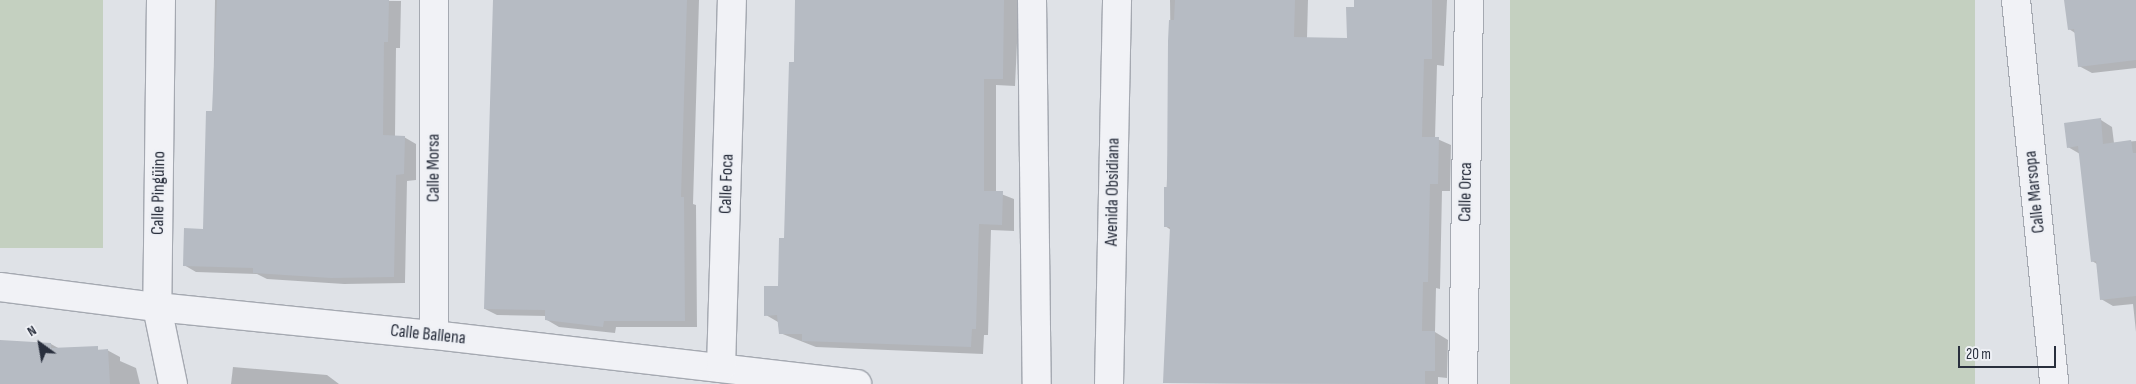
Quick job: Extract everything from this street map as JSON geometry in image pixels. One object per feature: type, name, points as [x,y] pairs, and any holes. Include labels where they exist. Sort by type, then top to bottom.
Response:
[{"type":"street","name":"Calle Pingüino","points":[[162,0],[157,307],[173,384]]},
{"type":"street","name":"Calle Morsa","points":[[434,0],[434,335]]},
{"type":"street","name":"Calle Foca","points":[[721,368],[732,0]]},
{"type":"street","points":[[1032,0],[1036,384]]},
{"type":"street","name":"Avenida Obsidiana","points":[[1108,384],[1117,0]]},
{"type":"street","name":"Calle Orca","points":[[1463,384],[1469,0]]},
{"type":"street","name":"Calle Marsopa","points":[[2016,0],[2054,384]]},
{"type":"street","name":"Calle Ballena","points":[[0,287],[157,307],[434,335],[857,384]]},
{"type":"green space","points":[[0,0],[103,0],[103,248],[0,248]]},
{"type":"green space","points":[[1510,0],[1975,0],[1975,384],[1510,384]]},
{"type":"building","points":[[217,0],[389,0],[388,42],[384,42],[383,135],[405,136],[404,174],[396,175],[394,277],[331,278],[253,273],[253,268],[183,266],[184,228],[203,229],[206,111],[212,111]]},
{"type":"building","points":[[493,0],[687,0],[681,197],[684,197],[685,321],[604,321],[603,327],[545,320],[545,310],[484,309]]},
{"type":"building","points":[[795,0],[1004,0],[1003,79],[984,79],[984,191],[1003,191],[1002,225],[979,224],[976,329],[972,329],[971,347],[802,341],[802,334],[779,334],[777,315],[764,316],[764,286],[778,286],[779,238],[784,238],[789,62],[794,62]]},
{"type":"building","points":[[1175,0],[1295,0],[1294,37],[1347,38],[1346,7],[1354,7],[1354,0],[1432,0],[1432,59],[1424,59],[1422,137],[1439,137],[1438,184],[1430,184],[1428,282],[1423,282],[1422,331],[1435,331],[1435,371],[1425,371],[1425,384],[1163,383],[1170,227],[1164,227],[1164,187],[1167,187],[1168,41],[1169,20],[1174,20]]},
{"type":"building","points":[[2064,0],[2136,0],[2136,60],[2078,67],[2074,29],[2068,30]]},
{"type":"building","points":[[2101,118],[2103,144],[2131,140],[2133,153],[2136,153],[2136,296],[2100,300],[2096,261],[2091,262],[2078,146],[2067,148],[2064,123]]},
{"type":"building","points":[[0,340],[51,343],[51,348],[98,346],[98,350],[108,349],[110,384],[0,384]]}]
